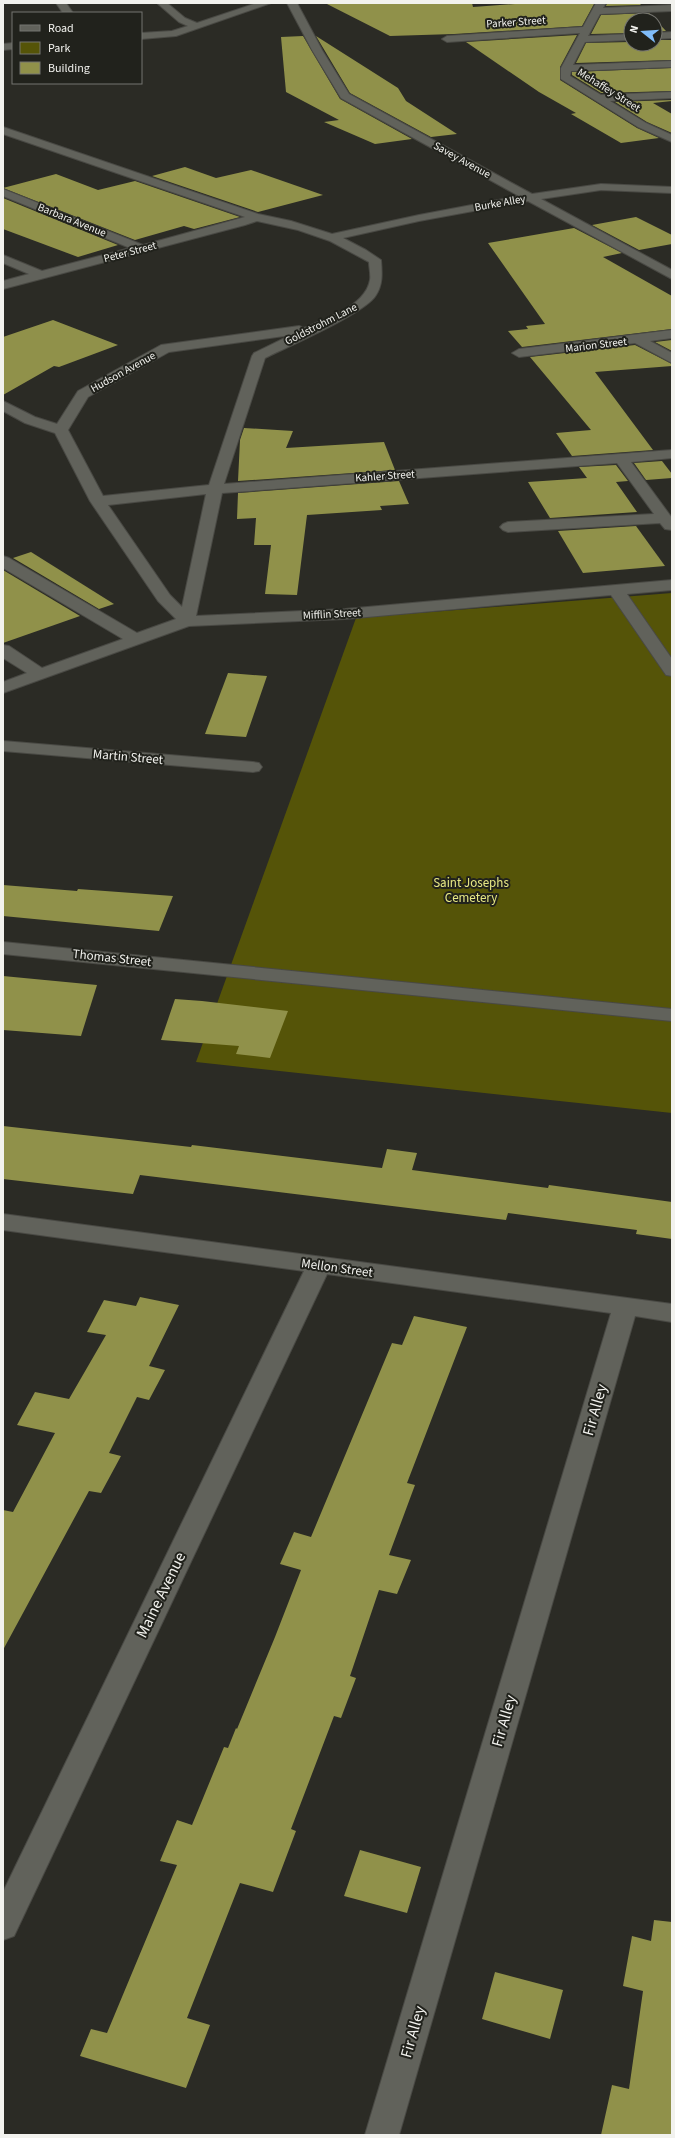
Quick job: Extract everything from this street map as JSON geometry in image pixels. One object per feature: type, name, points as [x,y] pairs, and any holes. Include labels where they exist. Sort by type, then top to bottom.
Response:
[{"type":"street","points":[[61,3],[67,12]]},
{"type":"street","points":[[162,3],[182,20],[196,26]]},
{"type":"street","points":[[142,36],[173,34],[266,3]]},
{"type":"street","name":"Savey Avenue","points":[[292,3],[317,50],[345,96],[672,275]]},
{"type":"street","points":[[599,7],[672,8]]},
{"type":"street","name":"Mehaffey Street","points":[[599,7],[566,68],[565,77],[642,125],[672,139]]},
{"type":"street","name":"Parker Street","points":[[447,39],[584,34],[623,36]]},
{"type":"street","points":[[566,68],[672,64]]},
{"type":"street","points":[[599,98],[672,95]]},
{"type":"street","points":[[642,125],[664,124]]},
{"type":"street","name":"Goldstrohm Lane","points":[[3,130],[256,216],[278,220],[356,248],[375,260],[376,280],[370,295],[357,307],[259,356],[216,489],[188,621]]},
{"type":"street","name":"Burke Alley","points":[[329,238],[418,218],[601,187],[672,190]]},
{"type":"street","name":"Barbara Avenue","points":[[3,192],[142,249]]},
{"type":"street","name":"Peter Street","points":[[3,285],[241,223],[256,216]]},
{"type":"street","points":[[3,259],[41,275]]},
{"type":"street","name":"Hudson Avenue","points":[[61,430],[83,394],[166,348],[314,328]]},
{"type":"street","name":"Marion Street","points":[[519,353],[640,340],[672,334]]},
{"type":"street","points":[[640,340],[672,359]]},
{"type":"street","points":[[3,405],[30,420],[61,430],[98,501],[164,598],[188,621]]},
{"type":"street","name":"Kahler Street","points":[[98,501],[216,489],[672,454]]},
{"type":"street","points":[[621,458],[668,521]]},
{"type":"street","points":[[508,527],[668,521]]},
{"type":"street","points":[[3,561],[135,639]]},
{"type":"street","name":"Mifflin Street","points":[[3,688],[188,621],[345,614],[672,585]]},
{"type":"street","points":[[616,590],[671,669]]},
{"type":"street","points":[[3,650],[39,674]]},
{"type":"street","name":"Martin Street","points":[[3,746],[253,767]]},
{"type":"street","name":"Thomas Street","points":[[3,948],[672,1015]]},
{"type":"street","name":"Mellon Street","points":[[5,1225],[319,1265],[672,1314]]},
{"type":"street","name":"Maine Avenue","points":[[3,1926],[319,1265]]},
{"type":"street","name":"Fir Alley","points":[[382,2135],[625,1307]]},
{"type":"green space","name":"Saint Josephs Cemetery","points":[[672,593],[672,1113],[196,1062],[356,618]]},
{"type":"building","points":[[325,3],[472,3],[473,7],[529,3],[594,4],[582,26],[454,34],[390,36]]},
{"type":"building","points":[[607,3],[639,3],[641,5],[606,6]]},
{"type":"building","points":[[623,14],[623,33],[591,34],[601,15]]},
{"type":"building","points":[[577,35],[560,67],[560,80],[637,128],[659,138],[621,143],[571,114],[576,113],[539,92],[466,42]]},
{"type":"building","points":[[303,36],[340,99],[412,139],[375,144],[324,122],[339,120],[286,92],[281,37]]},
{"type":"building","points":[[316,36],[398,88],[406,101],[457,134],[431,137],[350,93]]},
{"type":"building","points":[[663,40],[672,40],[672,60],[576,63],[586,43],[623,42],[623,52],[663,52]]},
{"type":"building","points":[[672,68],[672,91],[601,93],[572,75],[572,72]]},
{"type":"building","points":[[672,100],[653,103],[672,114],[672,133],[647,122],[615,102]]},
{"type":"building","points":[[185,167],[216,178],[251,170],[323,195],[258,212],[152,176]]},
{"type":"building","points":[[56,174],[98,190],[135,181],[240,217],[194,229],[184,226],[135,240],[3,188]]},
{"type":"building","points":[[3,198],[118,245],[78,257],[3,229]]},
{"type":"building","points":[[636,217],[672,235],[672,244],[639,250],[592,225]]},
{"type":"building","points":[[574,228],[622,253],[603,257],[672,296],[672,329],[522,347],[508,331],[528,329],[526,326],[545,324],[488,243]]},
{"type":"building","points":[[53,320],[118,345],[59,367],[54,366],[3,395],[3,337]]},
{"type":"building","points":[[672,340],[672,351],[655,342]]},
{"type":"building","points":[[635,345],[672,364],[672,366],[595,372],[653,450],[572,456],[556,433],[591,430],[530,357]]},
{"type":"building","points":[[244,428],[293,431],[286,448],[384,442],[395,470],[238,481],[240,440]]},
{"type":"building","points":[[662,461],[672,474],[672,478],[646,480],[634,463]]},
{"type":"building","points":[[616,465],[628,481],[616,482],[637,512],[550,518],[528,482],[587,478],[579,467]]},
{"type":"building","points":[[399,481],[409,504],[380,506],[382,510],[307,515],[297,595],[265,594],[271,545],[254,545],[256,518],[237,519],[238,493]]},
{"type":"building","points":[[636,526],[665,566],[583,573],[558,531]]},
{"type":"building","points":[[31,552],[114,604],[99,609],[13,558]]},
{"type":"building","points":[[3,570],[80,616],[3,643]]},
{"type":"building","points":[[228,673],[267,676],[246,737],[205,734]]},
{"type":"building","points":[[3,885],[77,891],[78,889],[173,896],[159,931],[3,916]]},
{"type":"building","points":[[3,976],[97,985],[81,1036],[3,1030]]},
{"type":"building","points":[[175,999],[288,1011],[270,1058],[236,1054],[239,1046],[161,1040]]},
{"type":"building","points":[[3,1126],[191,1147],[192,1145],[382,1168],[387,1149],[417,1153],[412,1170],[548,1188],[549,1185],[672,1202],[672,1239],[636,1234],[637,1230],[508,1213],[506,1220],[140,1175],[133,1194],[3,1179]]},
{"type":"building","points":[[140,1297],[179,1305],[149,1366],[165,1370],[149,1400],[137,1397],[109,1453],[121,1456],[101,1493],[89,1491],[3,1650],[3,1510],[13,1512],[55,1433],[17,1425],[35,1392],[69,1399],[106,1335],[87,1332],[104,1300],[136,1306]]},
{"type":"building","points":[[414,1316],[467,1327],[407,1483],[415,1485],[389,1555],[411,1560],[397,1594],[379,1590],[350,1676],[356,1678],[341,1718],[334,1716],[291,1829],[296,1831],[273,1892],[240,1883],[187,2018],[210,2025],[186,2088],[80,2056],[91,2029],[107,2033],[177,1865],[160,1861],[177,1820],[192,1825],[224,1747],[228,1748],[236,1728],[237,1729],[275,1637],[301,1570],[280,1564],[294,1532],[311,1537],[392,1343],[402,1345]]},
{"type":"building","points":[[360,1850],[421,1867],[407,1913],[344,1896]]},
{"type":"building","points":[[654,1920],[672,1922],[672,2135],[601,2135],[612,2085],[629,2089],[643,1991],[623,1986],[632,1936],[651,1941]]},
{"type":"building","points":[[495,1972],[563,1990],[550,2039],[482,2019]]}]
